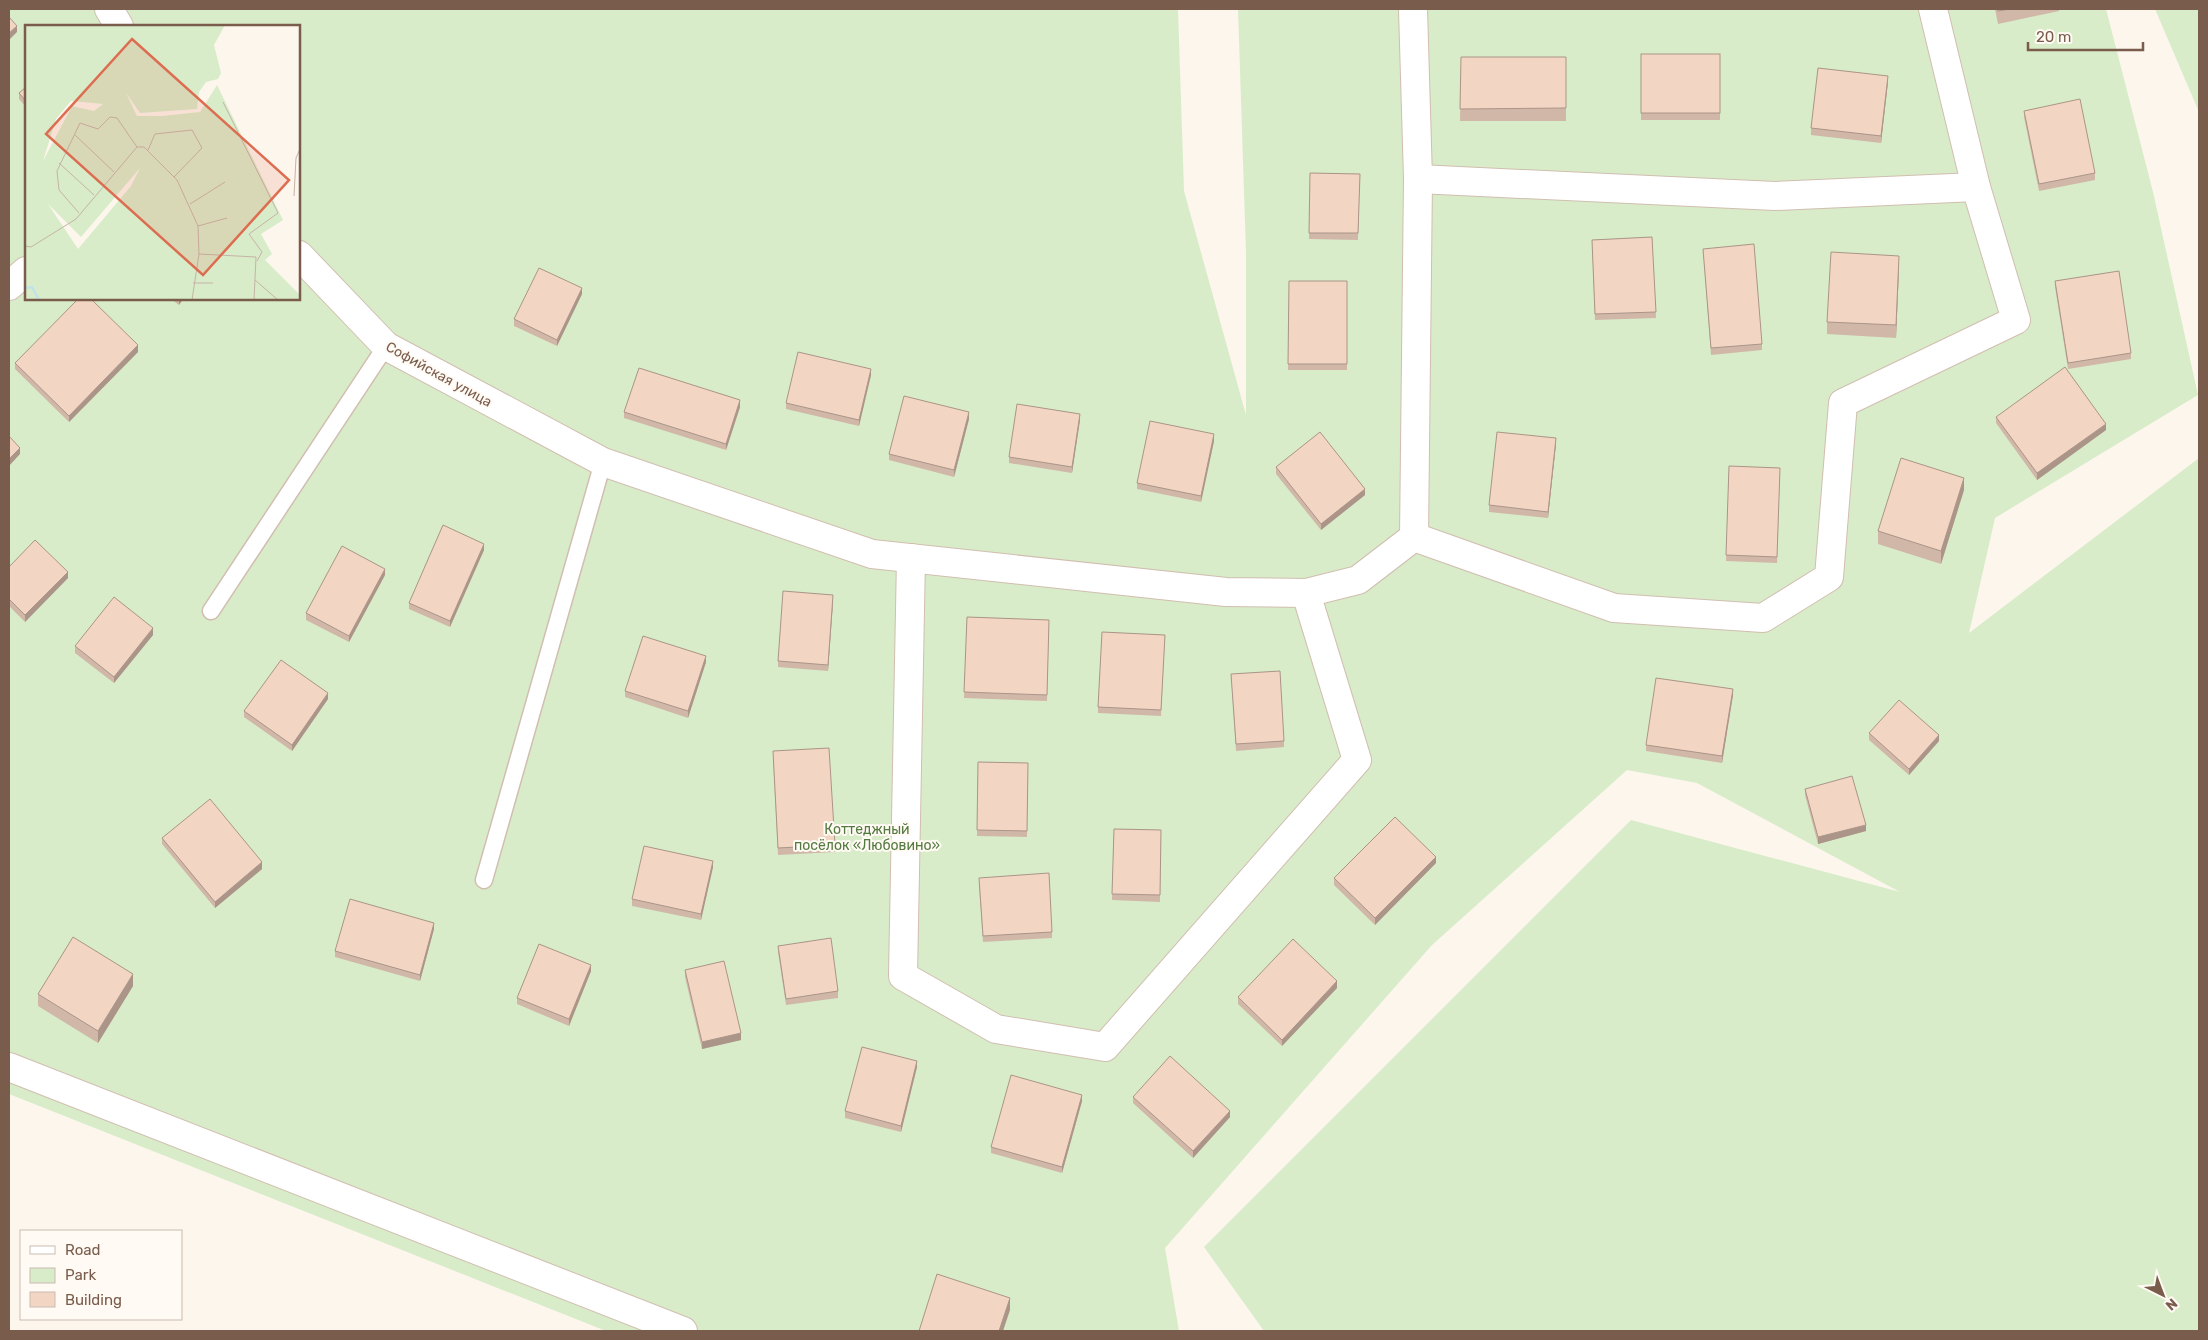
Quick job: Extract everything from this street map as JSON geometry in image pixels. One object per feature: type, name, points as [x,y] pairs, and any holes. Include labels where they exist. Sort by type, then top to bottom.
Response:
[{"type":"street","points":[[109,9],[119,25]]},
{"type":"street","points":[[1413,9],[1418,179],[1414,537],[1614,608],[1763,618],[1829,577],[1843,403],[2016,320],[1976,187],[1933,9]]},
{"type":"street","points":[[1418,179],[1775,196],[1976,187]]},
{"type":"street","name":"Софийская улица","points":[[300,256],[386,346],[603,462],[872,554],[1226,592],[1306,593],[1358,580],[1414,537]]},
{"type":"street","points":[[9,286],[25,272]]},
{"type":"street","points":[[911,558],[903,976],[996,1028],[1105,1047],[1357,760],[1306,593]]},
{"type":"street","points":[[9,1067],[683,1331]]},
{"type":"lane","points":[[211,611],[386,346]]},
{"type":"lane","points":[[484,880],[603,462]]},
{"type":"green space","name":"Коттеджный посёлок «Любовино»","points":[[9,9],[1178,9],[1184,191],[1246,415],[1246,253],[1238,9],[2106,9],[2153,192],[2198,395],[1995,518],[1969,633],[2199,458],[2199,1331],[1264,1331],[1204,1247],[1631,820],[1900,892],[1697,783],[1627,770],[1432,945],[1165,1248],[1179,1331],[606,1331],[9,1094]]},
{"type":"green space","points":[[2155,9],[2199,9],[2199,112]]},
{"type":"building","points":[[9,17],[17,26],[9,33]]},
{"type":"building","points":[[1641,54],[1720,54],[1720,113],[1641,113]]},
{"type":"building","points":[[1461,57],[1566,57],[1566,108],[1460,109]]},
{"type":"building","points":[[1818,68],[1888,76],[1881,136],[1811,128]]},
{"type":"building","points":[[25,88],[25,100],[19,93]]},
{"type":"building","points":[[2080,99],[2095,173],[2039,184],[2024,111]]},
{"type":"building","points":[[1310,173],[1360,174],[1358,233],[1309,233]]},
{"type":"building","points":[[1652,237],[1656,312],[1595,314],[1592,240]]},
{"type":"building","points":[[1754,244],[1762,344],[1711,348],[1703,249]]},
{"type":"building","points":[[1831,252],[1899,256],[1896,325],[1827,322]]},
{"type":"building","points":[[539,268],[582,288],[557,340],[514,319]]},
{"type":"building","points":[[2119,271],[2131,353],[2068,363],[2055,281]]},
{"type":"building","points":[[1289,281],[1347,281],[1347,364],[1288,364]]},
{"type":"building","points":[[77,300],[92,300],[138,345],[69,416],[15,363]]},
{"type":"building","points":[[798,352],[871,369],[859,420],[786,403]]},
{"type":"building","points":[[2065,367],[2106,424],[2037,473],[1996,417]]},
{"type":"building","points":[[639,368],[740,400],[726,444],[624,412]]},
{"type":"building","points":[[904,396],[969,412],[954,470],[889,454]]},
{"type":"building","points":[[1017,404],[1080,414],[1072,467],[1009,457]]},
{"type":"building","points":[[1150,421],[1214,434],[1201,496],[1137,483]]},
{"type":"building","points":[[1320,432],[1365,489],[1321,524],[1276,467]]},
{"type":"building","points":[[1497,432],[1556,438],[1548,512],[1489,505]]},
{"type":"building","points":[[9,436],[20,448],[9,459]]},
{"type":"building","points":[[1901,458],[1964,478],[1941,551],[1878,531]]},
{"type":"building","points":[[1729,466],[1780,468],[1777,557],[1726,555]]},
{"type":"building","points":[[443,525],[484,544],[450,621],[409,603]]},
{"type":"building","points":[[35,540],[68,572],[25,615],[9,599],[9,567]]},
{"type":"building","points":[[342,546],[385,569],[349,636],[306,613]]},
{"type":"building","points":[[783,591],[833,595],[828,665],[778,661]]},
{"type":"building","points":[[114,597],[153,628],[114,677],[75,646]]},
{"type":"building","points":[[967,617],[1049,620],[1047,695],[964,692]]},
{"type":"building","points":[[1102,632],[1165,635],[1161,710],[1098,707]]},
{"type":"building","points":[[643,636],[706,656],[688,711],[625,691]]},
{"type":"building","points":[[281,660],[328,693],[292,745],[244,711]]},
{"type":"building","points":[[1280,671],[1284,741],[1236,744],[1231,674]]},
{"type":"building","points":[[1656,678],[1733,689],[1722,756],[1646,745]]},
{"type":"building","points":[[1899,700],[1939,735],[1909,769],[1869,733]]},
{"type":"building","points":[[829,748],[835,845],[778,848],[773,751]]},
{"type":"building","points":[[978,762],[1028,763],[1027,831],[977,830]]},
{"type":"building","points":[[1852,776],[1866,825],[1818,837],[1805,789]]},
{"type":"building","points":[[210,799],[262,862],[215,902],[162,838]]},
{"type":"building","points":[[1395,817],[1436,857],[1375,918],[1334,878]]},
{"type":"building","points":[[1114,829],[1161,830],[1160,895],[1112,894]]},
{"type":"building","points":[[644,846],[713,861],[701,914],[632,899]]},
{"type":"building","points":[[1049,873],[1052,932],[983,936],[979,878]]},
{"type":"building","points":[[350,899],[434,923],[420,975],[335,951]]},
{"type":"building","points":[[73,937],[133,974],[98,1031],[38,994]]},
{"type":"building","points":[[831,938],[838,991],[786,999],[778,946]]},
{"type":"building","points":[[1293,939],[1337,981],[1282,1040],[1238,997]]},
{"type":"building","points":[[539,944],[591,965],[569,1019],[517,998]]},
{"type":"building","points":[[724,961],[741,1033],[702,1042],[685,970]]},
{"type":"building","points":[[862,1047],[917,1061],[901,1126],[845,1111]]},
{"type":"building","points":[[1170,1056],[1230,1111],[1193,1151],[1133,1097]]},
{"type":"building","points":[[1011,1075],[1082,1095],[1062,1167],[991,1147]]},
{"type":"building","points":[[937,1274],[1010,1298],[999,1331],[919,1331]]}]
